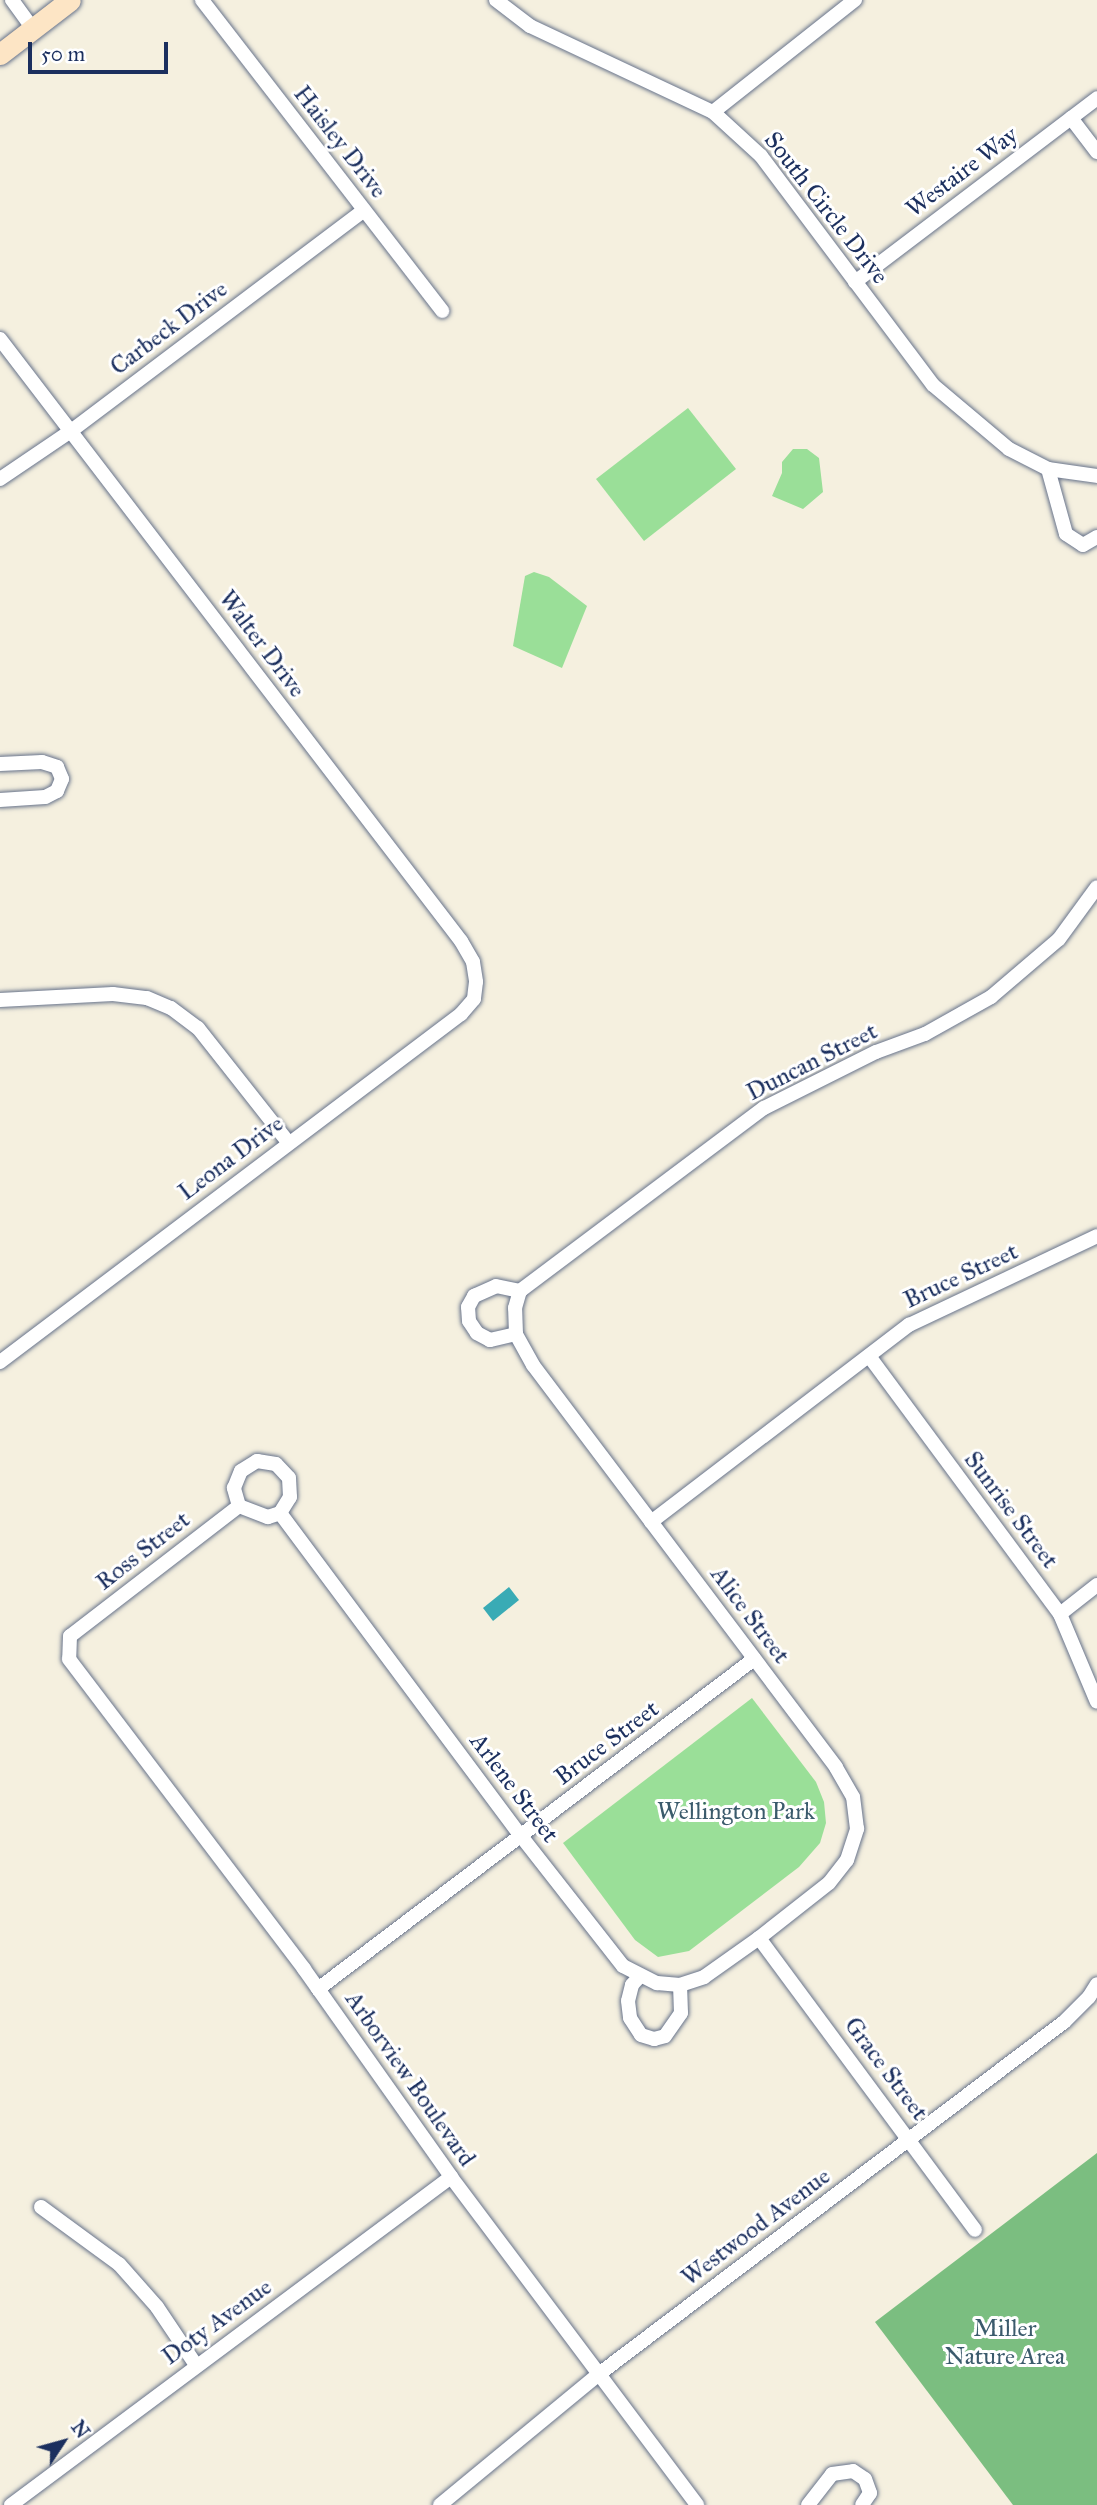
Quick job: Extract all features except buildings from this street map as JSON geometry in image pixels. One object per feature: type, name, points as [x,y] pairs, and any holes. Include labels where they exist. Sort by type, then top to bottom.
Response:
[{"type":"main road","points":[[0,54],[70,0]]},
{"type":"street","points":[[12,0],[33,28]]},
{"type":"street","name":"Haisley Drive","points":[[202,0],[442,311]]},
{"type":"street","name":"South Circle Drive","points":[[496,0],[530,26],[713,112],[761,156],[933,385],[1009,449],[1048,469],[1097,476]]},
{"type":"street","points":[[713,112],[855,0]]},
{"type":"street","name":"Westaire Way","points":[[855,282],[1097,98]]},
{"type":"street","points":[[1071,118],[1097,152]]},
{"type":"street","name":"Carbeck Drive","points":[[0,479],[71,431],[363,210]]},
{"type":"street","name":"Walter Drive","points":[[0,340],[461,941],[473,962],[476,982]]},
{"type":"street","points":[[1048,469],[1066,534],[1083,545],[1097,537]]},
{"type":"street","points":[[0,764],[42,762],[57,767],[62,779],[57,791],[45,797],[0,800]]},
{"type":"street","name":"Duncan Street","points":[[520,1291],[764,1108],[876,1052],[925,1034],[991,997],[1059,939],[1097,887]]},
{"type":"street","name":"Leona Drive","points":[[0,1363],[288,1142],[461,1014],[474,999],[476,982]]},
{"type":"street","points":[[0,1000],[113,994],[147,998],[171,1008],[198,1028],[288,1142]]},
{"type":"street","name":"Bruce Street","points":[[652,1522],[909,1325],[934,1310],[1049,1261],[1097,1236]]},
{"type":"street","points":[[516,1334],[490,1340],[473,1327],[468,1307],[474,1296],[496,1286],[520,1291]]},
{"type":"street","name":"Alice Street","points":[[520,1291],[515,1308],[516,1334],[533,1366],[836,1767],[853,1797],[857,1829],[847,1860],[829,1883],[759,1938]]},
{"type":"street","name":"Sunrise Street","points":[[869,1356],[1060,1614],[1097,1702]]},
{"type":"street","points":[[257,1461],[276,1464],[289,1478],[290,1497],[280,1513],[268,1517],[239,1506],[234,1488],[241,1471],[257,1461]]},
{"type":"street","name":"Ross Street","points":[[85,1681],[68,1659],[70,1636],[239,1506]]},
{"type":"street","name":"Arlene Street","points":[[280,1513],[521,1836],[623,1966],[657,1983],[680,1985]]},
{"type":"street","points":[[1060,1614],[1097,1585]]},
{"type":"street","name":"Bruce Street","points":[[318,1989],[754,1659]]},
{"type":"street","name":"Arborview Boulevard","points":[[85,1681],[318,1989],[451,2177],[697,2505]]},
{"type":"street","points":[[640,1976],[632,1985],[628,2001],[629,2018],[641,2035],[654,2039],[665,2036],[681,2013],[680,1985],[704,1977],[759,1938]]},
{"type":"street","name":"Grace Street","points":[[759,1938],[975,2230]]},
{"type":"street","name":"Westwood Avenue","points":[[440,2505],[599,2374],[1064,2022],[1089,1997],[1097,1984]]},
{"type":"street","name":"Doty Avenue","points":[[11,2505],[451,2177]]},
{"type":"street","points":[[41,2207],[118,2264],[157,2307],[196,2365]]},
{"type":"street","points":[[808,2505],[832,2474],[853,2470],[866,2479],[870,2493],[862,2505]]},
{"type":"green space","points":[[688,408],[736,469],[644,541],[596,479]]},
{"type":"green space","points":[[793,449],[807,449],[819,458],[823,492],[803,509],[772,496],[782,473],[782,462]]},
{"type":"green space","points":[[534,572],[549,577],[587,606],[562,668],[513,646],[525,576]]},
{"type":"green space","name":"Wellington Park","points":[[752,1698],[816,1782],[824,1802],[826,1823],[820,1843],[799,1867],[689,1951],[658,1957],[635,1940],[563,1843]]},
{"type":"green space","name":"Miller Nature Area","points":[[1097,2153],[1097,2505],[1013,2505],[875,2322]]},
{"type":"water","points":[[509,1587],[519,1600],[493,1621],[483,1608]]}]
